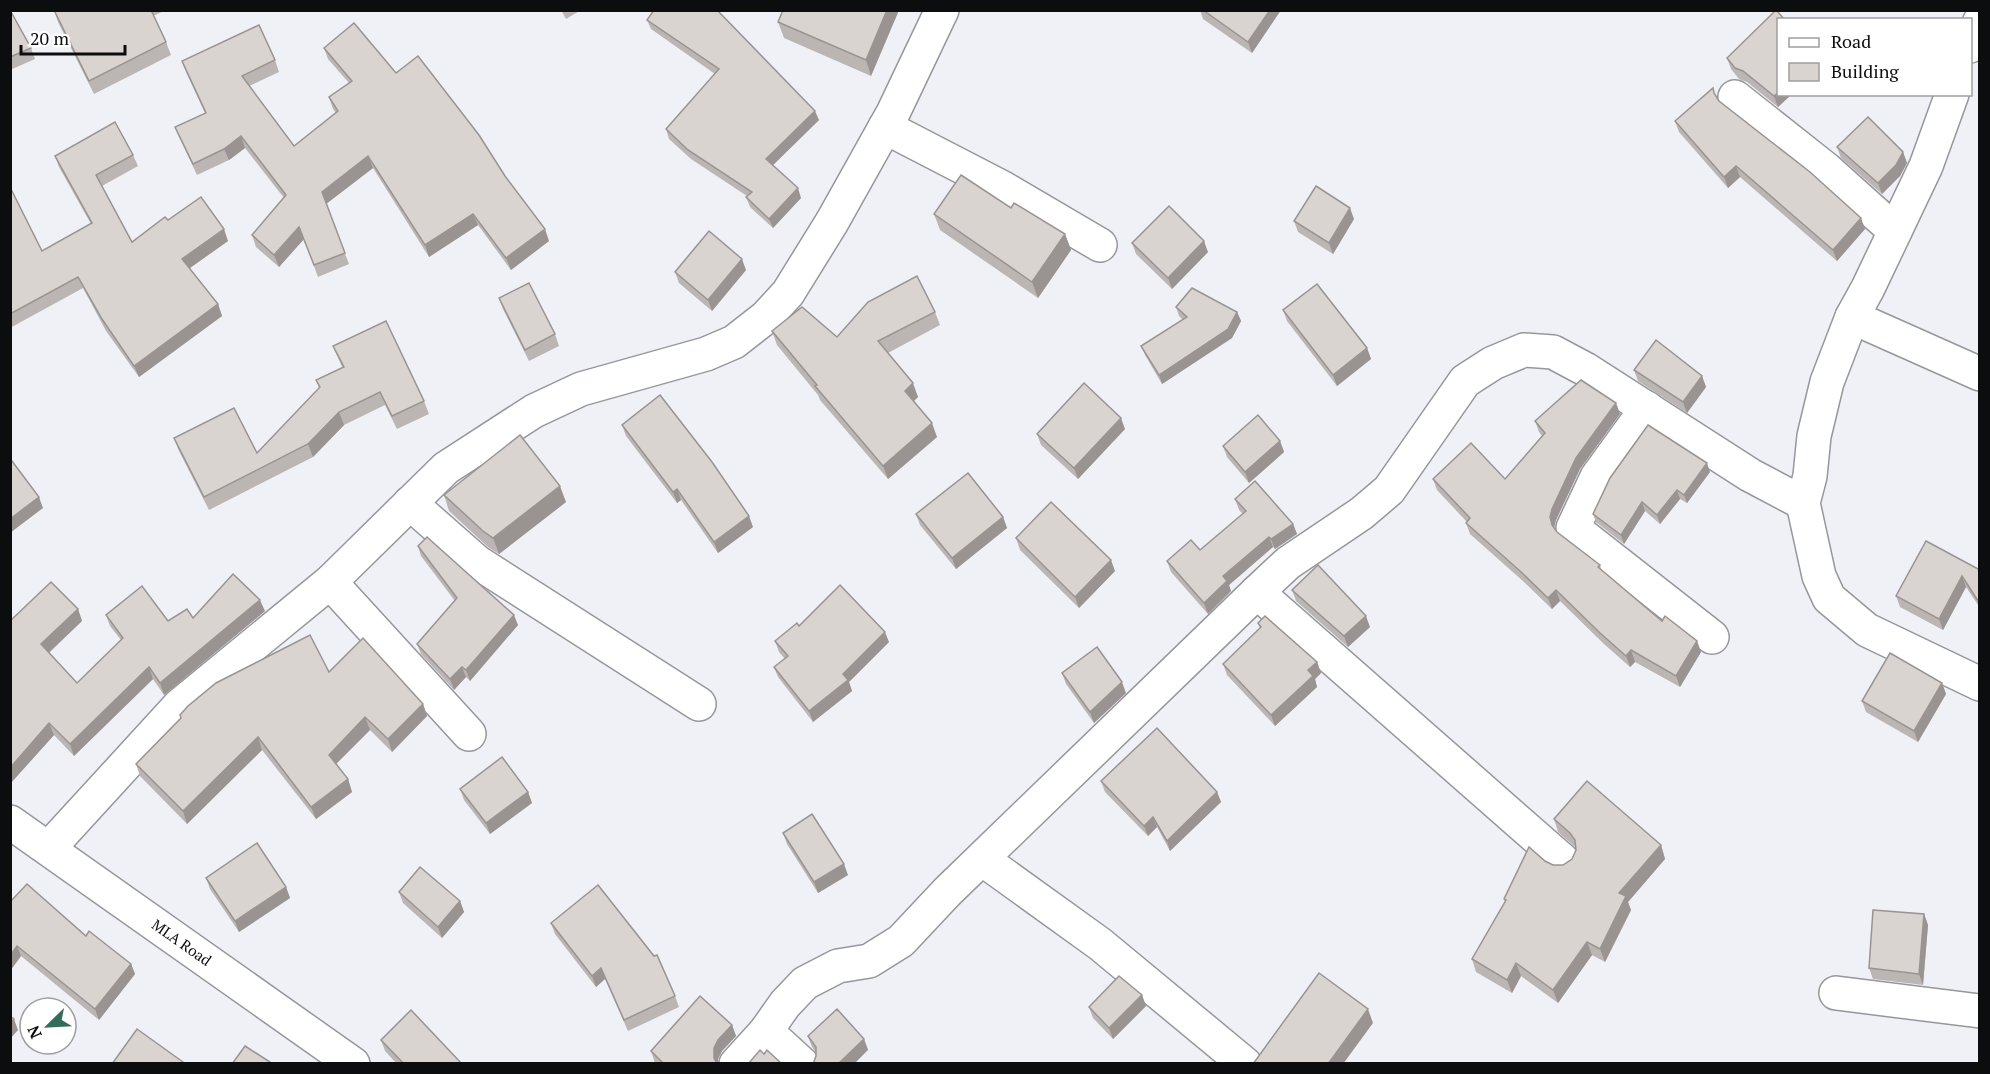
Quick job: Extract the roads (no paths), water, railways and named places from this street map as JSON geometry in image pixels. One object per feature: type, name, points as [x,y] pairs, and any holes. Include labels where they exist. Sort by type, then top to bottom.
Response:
[{"type":"street","points":[[24,841],[180,705],[330,582],[446,468],[534,411],[581,390],[706,354],[734,342],[766,317],[788,293],[832,222],[885,128],[942,10]]},
{"type":"street","points":[[1972,43],[1980,21]]},
{"type":"street","points":[[1951,96],[1926,166],[1852,317],[1827,382],[1814,436],[1810,476],[1803,503],[1819,576],[1829,598],[1868,630],[1980,684]]},
{"type":"street","points":[[1735,97],[1826,170],[1895,231]]},
{"type":"street","points":[[885,128],[1003,188],[1100,245]]},
{"type":"street","points":[[1852,317],[1980,374]]},
{"type":"street","points":[[736,1064],[766,1031],[784,1004],[805,983],[838,966],[869,961],[900,941],[1288,563],[1362,513],[1389,490],[1465,381],[1492,363],[1524,350],[1553,352],[1585,369],[1750,475],[1803,503]]},
{"type":"street","points":[[1647,408],[1597,477],[1574,528],[1712,637]]},
{"type":"street","points":[[410,503],[477,561],[699,705]]},
{"type":"street","points":[[330,582],[469,734]]},
{"type":"street","points":[[1257,592],[1562,860]]},
{"type":"street","name":"MLA Road","points":[[24,841],[353,1064]]},
{"type":"street","points":[[982,859],[1101,944],[1245,1064]]},
{"type":"street","points":[[1836,993],[1980,1011]]},
{"type":"street","points":[[766,1031],[802,1064]]}]
